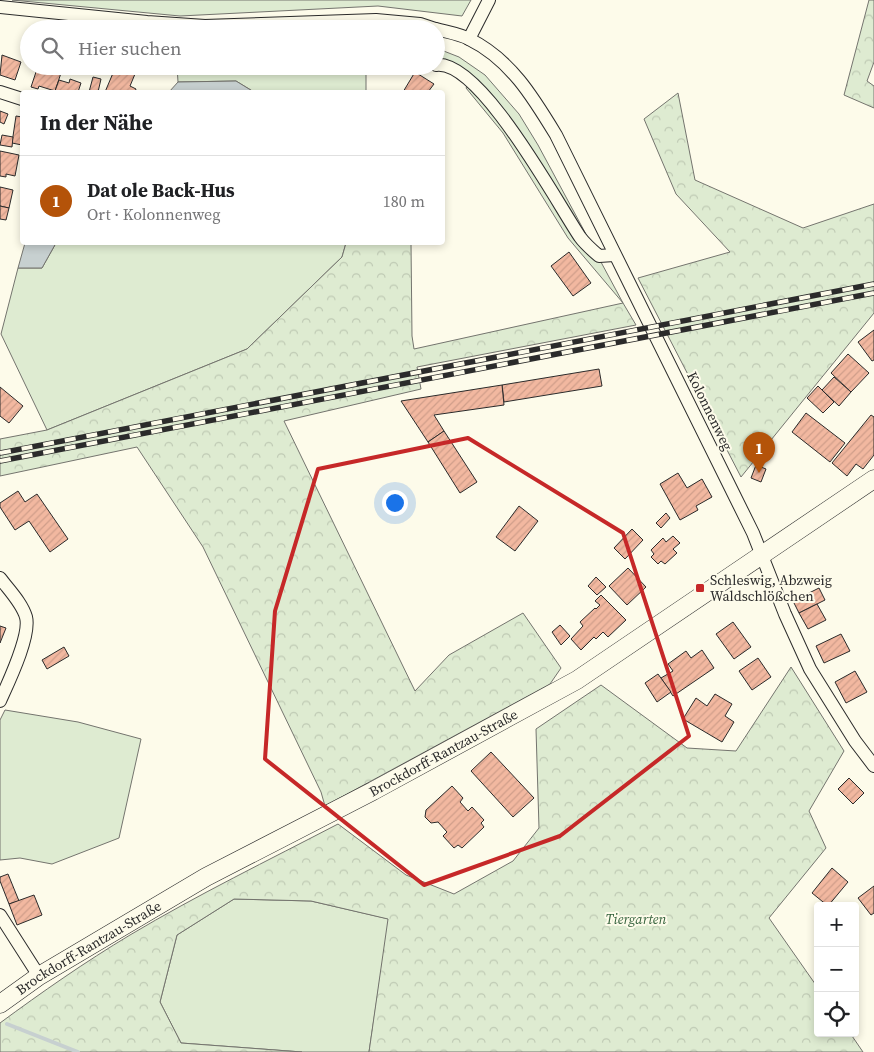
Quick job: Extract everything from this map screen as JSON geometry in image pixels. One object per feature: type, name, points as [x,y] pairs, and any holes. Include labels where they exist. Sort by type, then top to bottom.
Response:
[{"type":"street","points":[[469,39],[489,0]]},
{"type":"street","name":"Kolonnenweg","points":[[0,7],[127,20]]},
{"type":"street","name":"Kolonnenweg","points":[[445,32],[469,39],[498,58],[517,76],[536,102],[556,135],[753,533],[761,556],[810,669],[855,741],[874,766]]},
{"type":"street","points":[[445,65],[472,82],[510,126],[582,239],[598,256],[614,255]]},
{"type":"street","points":[[0,92],[20,98]]},
{"type":"street","name":"Brockdorff-Rantzau-Straße","points":[[0,1004],[39,976],[206,877],[577,680],[874,480]]},
{"type":"street","points":[[0,578],[22,607],[27,618],[23,647],[0,701]]},
{"type":"street","points":[[0,915],[39,976]]},
{"type":"highlighted area","points":[[468,438],[623,533],[689,736],[560,836],[424,885],[265,759],[275,611],[318,469]]},
{"type":"green space","points":[[12,0],[471,0],[462,16],[378,6],[180,16]]},
{"type":"green space","points":[[869,0],[874,0],[874,62],[867,81],[874,86],[874,108],[844,95]]},
{"type":"green space","points":[[445,52],[459,57],[485,75],[519,114],[538,145],[623,303],[568,238],[503,133],[466,88],[472,78],[445,65]]},
{"type":"green space","points":[[178,75],[366,75],[366,90],[251,90],[236,81],[178,82]]},
{"type":"green space","points":[[678,93],[695,180],[803,228],[874,204],[874,313],[741,477],[638,278],[730,252],[676,194],[644,119]]},
{"type":"green space","points":[[55,245],[345,245],[342,257],[247,349],[47,430],[1,334],[18,268],[42,268]]},
{"type":"green space","points":[[345,245],[411,245],[412,336],[414,349],[623,303],[636,325],[417,367],[421,389],[284,421],[415,691],[449,655],[523,613],[561,668],[550,684],[325,806],[321,792],[203,547],[137,447],[0,476],[0,439],[47,430],[247,349],[342,257]]},
{"type":"green space","name":"Tiergarten","points":[[791,667],[844,751],[809,811],[826,848],[769,918],[814,982],[814,1037],[853,1037],[863,1052],[369,1052],[388,919],[311,901],[234,899],[177,935],[160,1002],[181,1043],[302,1052],[0,1052],[0,1023],[64,978],[155,920],[338,824],[406,875],[454,894],[513,861],[539,828],[536,729],[601,685],[687,748],[736,751]]},
{"type":"green space","points":[[5,710],[78,722],[141,739],[119,838],[52,864],[20,858],[0,860],[0,720]]},
{"type":"green space","points":[[234,899],[311,901],[389,919],[369,1052],[302,1052],[181,1043],[160,1002],[177,935]]},
{"type":"shaded area","points":[[236,81],[251,90],[171,90],[178,82]]},
{"type":"shaded area","points":[[24,245],[55,245],[42,268],[18,268]]},
{"type":"building","points":[[2,55],[20,62],[15,80],[0,75]]},
{"type":"building","points":[[35,75],[60,75],[55,90],[39,86],[38,89],[31,87]]},
{"type":"building","points":[[112,75],[135,75],[130,86],[136,90],[106,90]]},
{"type":"building","points":[[413,75],[420,75],[434,84],[430,90],[404,90]]},
{"type":"building","points":[[93,77],[101,79],[98,90],[90,90]]},
{"type":"building","points":[[70,79],[81,83],[79,90],[55,90],[59,80],[69,83]]},
{"type":"building","points":[[0,111],[8,114],[4,124],[0,122]]},
{"type":"building","points":[[16,116],[20,117],[20,145],[12,143]]},
{"type":"building","points":[[2,135],[13,137],[12,147],[0,145]]},
{"type":"building","points":[[0,151],[19,155],[15,176],[6,174],[6,177],[0,176]]},
{"type":"building","points":[[0,187],[13,190],[9,208],[0,206]]},
{"type":"building","points":[[0,206],[9,208],[6,220],[0,219]]},
{"type":"building","points":[[569,252],[591,283],[573,296],[551,266]]},
{"type":"building","points":[[874,330],[874,360],[872,361],[858,342]]},
{"type":"building","points":[[848,354],[869,373],[851,392],[831,373]]},
{"type":"building","points":[[599,369],[602,386],[504,402],[502,385]]},
{"type":"building","points":[[834,377],[851,392],[839,406],[822,390]]},
{"type":"building","points":[[502,385],[504,405],[434,415],[444,431],[428,442],[401,401]]},
{"type":"building","points":[[818,386],[834,402],[823,413],[807,398]]},
{"type":"building","points":[[0,387],[23,406],[9,423],[0,416]]},
{"type":"building","points":[[806,413],[845,443],[830,462],[792,432]]},
{"type":"building","points":[[871,415],[874,417],[874,455],[863,469],[856,464],[847,476],[832,463]]},
{"type":"building","points":[[444,431],[477,482],[460,493],[428,442]]},
{"type":"building","points":[[756,465],[766,469],[761,482],[751,478]]},
{"type":"building","points":[[678,473],[687,488],[702,479],[712,497],[696,506],[698,510],[680,520],[660,484]]},
{"type":"building","points":[[18,491],[25,502],[37,494],[68,539],[50,552],[29,521],[15,530],[0,507],[0,503]]},
{"type":"building","points":[[519,506],[538,521],[515,551],[496,537]]},
{"type":"building","points":[[666,513],[670,518],[661,528],[656,523]]},
{"type":"building","points":[[632,529],[643,540],[625,559],[614,548]]},
{"type":"building","points":[[673,536],[680,543],[673,549],[677,553],[665,564],[661,561],[658,564],[651,557],[654,554],[651,550],[663,538],[666,542]]},
{"type":"building","points":[[628,568],[646,587],[627,605],[609,586]]},
{"type":"building","points":[[596,577],[606,587],[597,595],[588,586]]},
{"type":"building","points":[[819,588],[825,600],[799,613],[793,601]]},
{"type":"building","points":[[601,595],[626,620],[608,637],[603,632],[596,639],[594,637],[581,650],[571,639],[583,626],[580,622],[600,605],[595,601]]},
{"type":"building","points":[[817,604],[826,620],[808,629],[799,613]]},
{"type":"building","points":[[733,622],[751,647],[734,659],[716,634]]},
{"type":"building","points":[[560,625],[570,636],[561,645],[552,632]]},
{"type":"building","points":[[0,626],[6,628],[0,643]]},
{"type":"building","points":[[841,634],[850,651],[824,663],[816,646]]},
{"type":"building","points":[[64,647],[69,656],[47,669],[42,660]]},
{"type":"building","points":[[702,650],[714,668],[673,696],[661,678],[673,671],[668,664],[686,651],[691,658]]},
{"type":"building","points":[[758,658],[771,677],[752,690],[739,671]]},
{"type":"building","points":[[855,671],[867,692],[846,703],[835,682]]},
{"type":"building","points":[[658,674],[671,692],[657,702],[645,683]]},
{"type":"building","points":[[715,694],[732,704],[725,716],[734,722],[722,742],[683,719],[696,698],[707,706]]},
{"type":"building","points":[[491,752],[534,798],[513,817],[471,771]]},
{"type":"building","points":[[849,778],[864,793],[853,804],[838,789]]},
{"type":"building","points":[[452,786],[463,798],[460,802],[468,811],[472,807],[484,820],[481,823],[484,827],[462,848],[458,845],[454,848],[443,836],[447,832],[438,822],[431,823],[425,817],[426,810]]},
{"type":"building","points":[[832,868],[848,882],[831,902],[823,902],[812,893]]},
{"type":"building","points":[[8,874],[19,901],[9,904],[0,881],[0,877]]},
{"type":"building","points":[[874,886],[874,913],[871,915],[858,898]]},
{"type":"building","points":[[34,895],[42,915],[17,925],[9,904]]},
{"type":"waterway","points":[[7,1024],[78,1052]]},
{"type":"railway","points":[[0,453],[874,284]]},
{"type":"railway","points":[[0,461],[874,293]]},
{"type":"place","name":"Dat ole Back-Hus","points":[[759,473]]},
{"type":"place","name":"Schleswig, Abzweig Waldschlößchen","points":[[700,588]]}]
